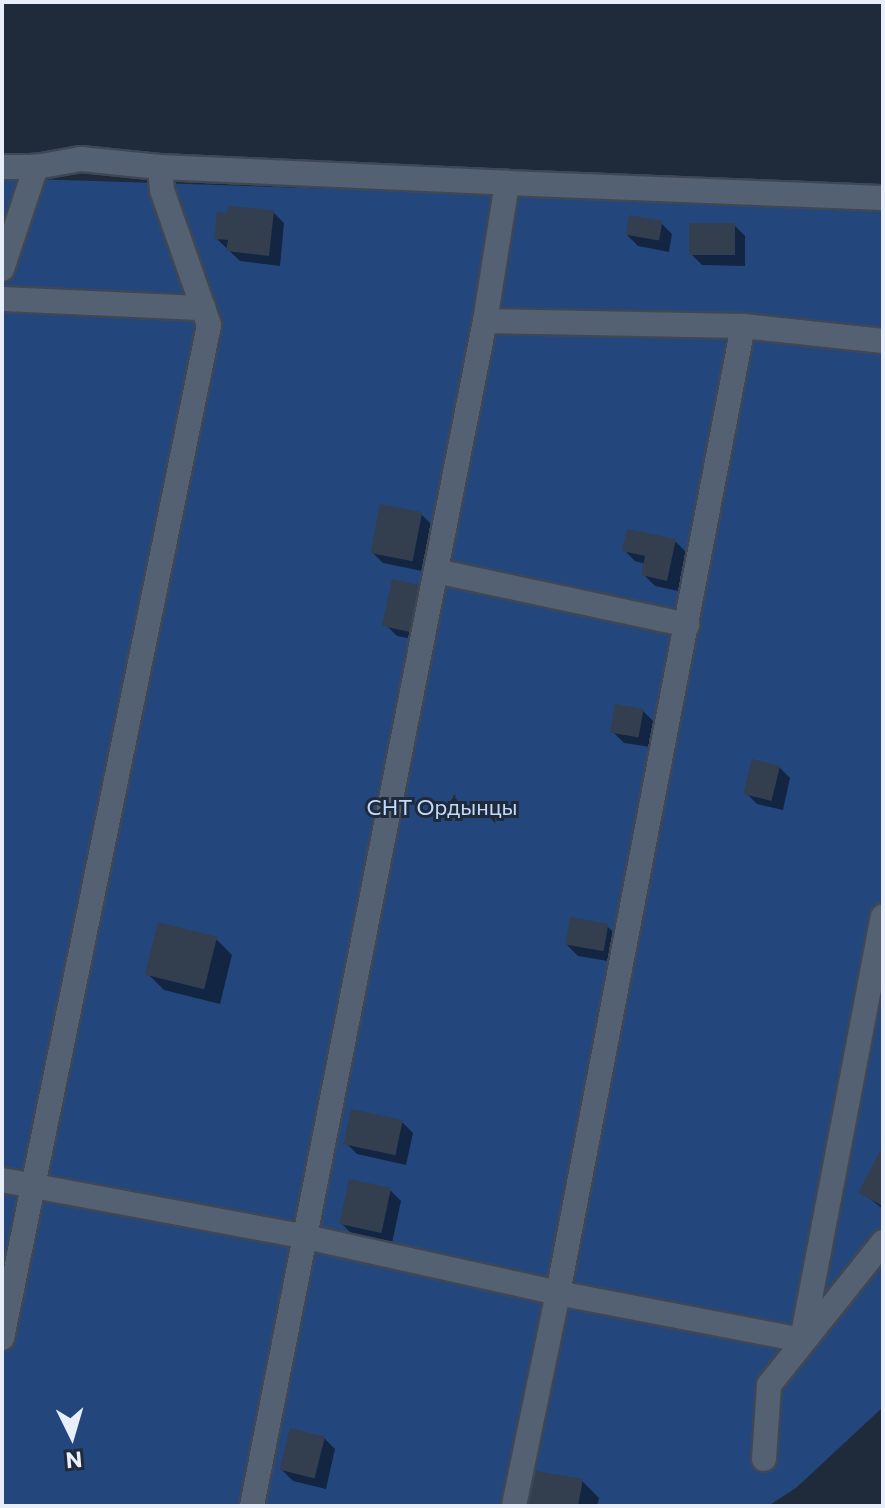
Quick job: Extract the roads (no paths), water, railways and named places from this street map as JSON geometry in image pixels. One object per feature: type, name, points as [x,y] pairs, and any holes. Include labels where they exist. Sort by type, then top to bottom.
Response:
[{"type":"street","points":[[2,167],[36,167],[81,159],[160,167],[883,198]]},
{"type":"street","points":[[2,269],[36,167]]},
{"type":"street","points":[[2,1338],[209,325],[162,190],[160,167]]},
{"type":"street","points":[[252,1506],[485,321],[507,183]]},
{"type":"street","points":[[2,299],[204,308]]},
{"type":"street","points":[[485,321],[743,326],[883,341]]},
{"type":"street","points":[[514,1506],[558,1293],[743,326]]},
{"type":"street","points":[[436,571],[687,625]]},
{"type":"street","points":[[802,1340],[883,917]]},
{"type":"street","points":[[2,1180],[306,1237],[558,1293],[802,1340]]},
{"type":"street","points":[[764,1459],[769,1385],[883,1242]]},
{"type":"park label","name":"СНТ Ордынцы","points":[[442,807]]}]
